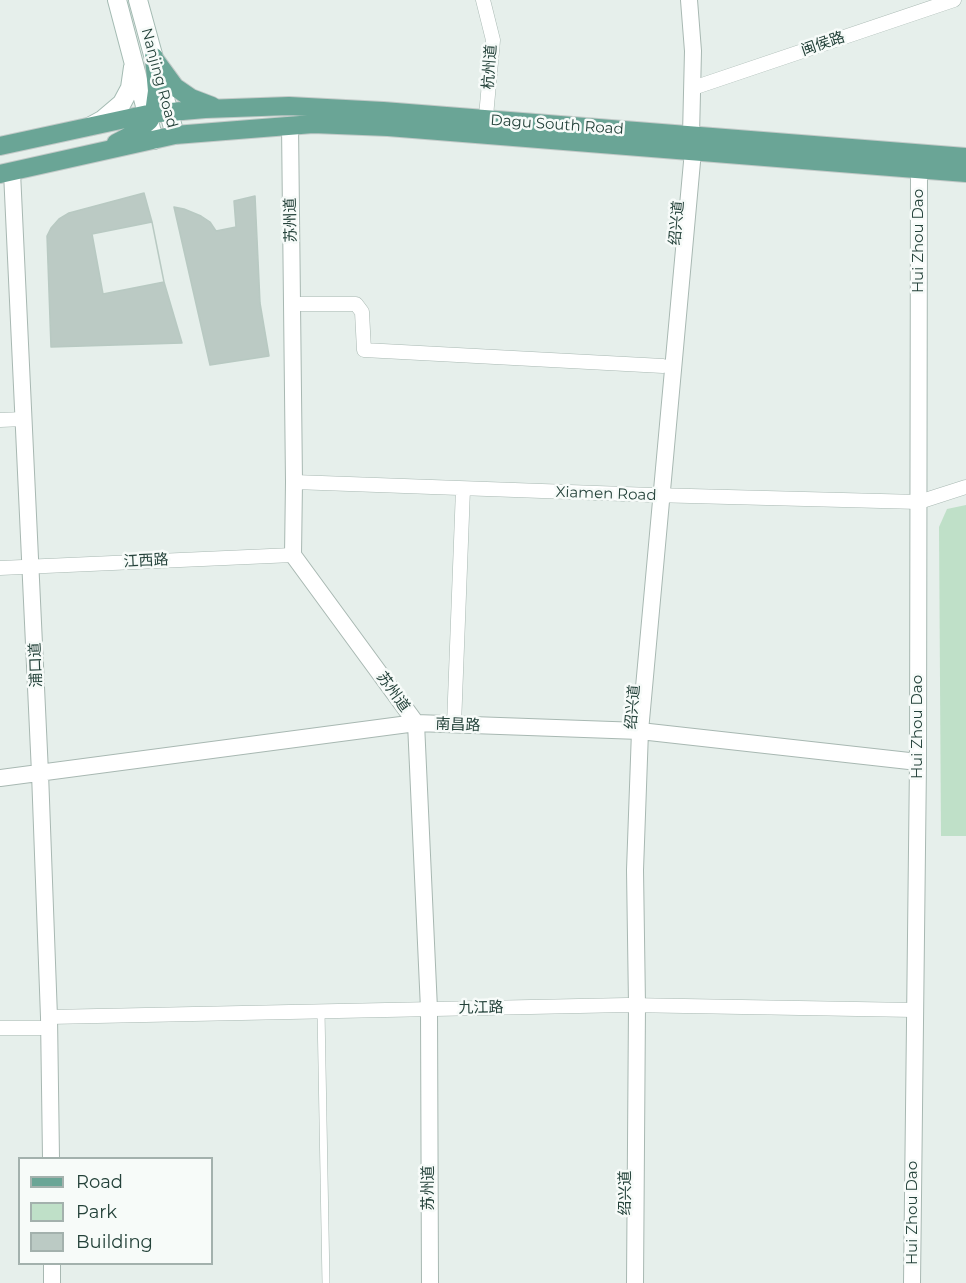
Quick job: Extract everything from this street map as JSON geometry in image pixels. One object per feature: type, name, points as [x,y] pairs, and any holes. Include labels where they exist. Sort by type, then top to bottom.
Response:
[{"type":"main road","name":"Nanjing Road","points":[[6,173],[175,135],[159,113],[134,59],[117,0]]},
{"type":"main road","name":"Nanjing Road","points":[[138,0],[154,57],[159,113],[154,140]]},
{"type":"main road","points":[[154,57],[168,79],[182,93],[219,108]]},
{"type":"main road","points":[[90,126],[116,110],[127,96],[134,59]]},
{"type":"main road","name":"Dagu South Road","points":[[159,113],[219,108],[318,106],[485,127],[966,173]]},
{"type":"main road","name":"Nanjing Road","points":[[0,146],[159,113]]},
{"type":"main road","points":[[96,154],[135,133],[159,113],[192,126],[216,131]]},
{"type":"main road","name":"Dagu South Road","points":[[175,135],[290,125],[485,127]]},
{"type":"main road","name":"Dagu South Road","points":[[689,145],[966,157]]},
{"type":"street","name":"杭州道","points":[[483,0],[493,40],[485,127]]},
{"type":"street","name":"绍兴道","points":[[635,1283],[632,1005],[627,873],[643,610],[658,495],[689,145],[693,51],[689,0]]},
{"type":"street","name":"闽侯路","points":[[693,88],[954,0]]},
{"type":"street","name":"苏州道","points":[[290,125],[293,555],[416,723],[429,1009],[430,1283]]},
{"type":"street","name":"绍兴道","points":[[658,495],[663,366],[689,145]]},
{"type":"street","name":"Hui Zhou Dao","points":[[912,1283],[918,762],[919,170]]},
{"type":"street","name":"浦口道","points":[[6,173],[24,418],[31,566],[49,1022],[51,1157]]},
{"type":"street","points":[[292,304],[356,304],[362,312],[364,350],[663,366]]},
{"type":"street","points":[[0,420],[24,418]]},
{"type":"street","name":"Xiamen Road","points":[[294,482],[919,502],[966,487]]},
{"type":"street","points":[[454,725],[463,489]]},
{"type":"street","name":"江西路","points":[[0,568],[293,555]]},
{"type":"street","name":"南昌路","points":[[0,778],[416,723],[635,731],[918,762]]},
{"type":"street","name":"绍兴道","points":[[625,1283],[632,1005]]},
{"type":"street","name":"九江路","points":[[0,1028],[49,1022],[321,1011],[632,1005],[914,1010]]},
{"type":"street","points":[[52,1265],[52,1283]]},
{"type":"lane","points":[[321,1011],[326,1283]]},
{"type":"green space","points":[[966,505],[966,836],[941,836],[939,527],[947,509]]},
{"type":"building","points":[[144,193],[164,282],[182,343],[51,347],[47,236],[51,228],[69,213]]},
{"type":"building","points":[[255,196],[260,303],[269,356],[210,365],[174,207],[201,216],[210,222],[216,231],[236,227],[234,201]]},
{"type":"building","points":[[152,222],[164,282],[103,294],[92,234]]}]
